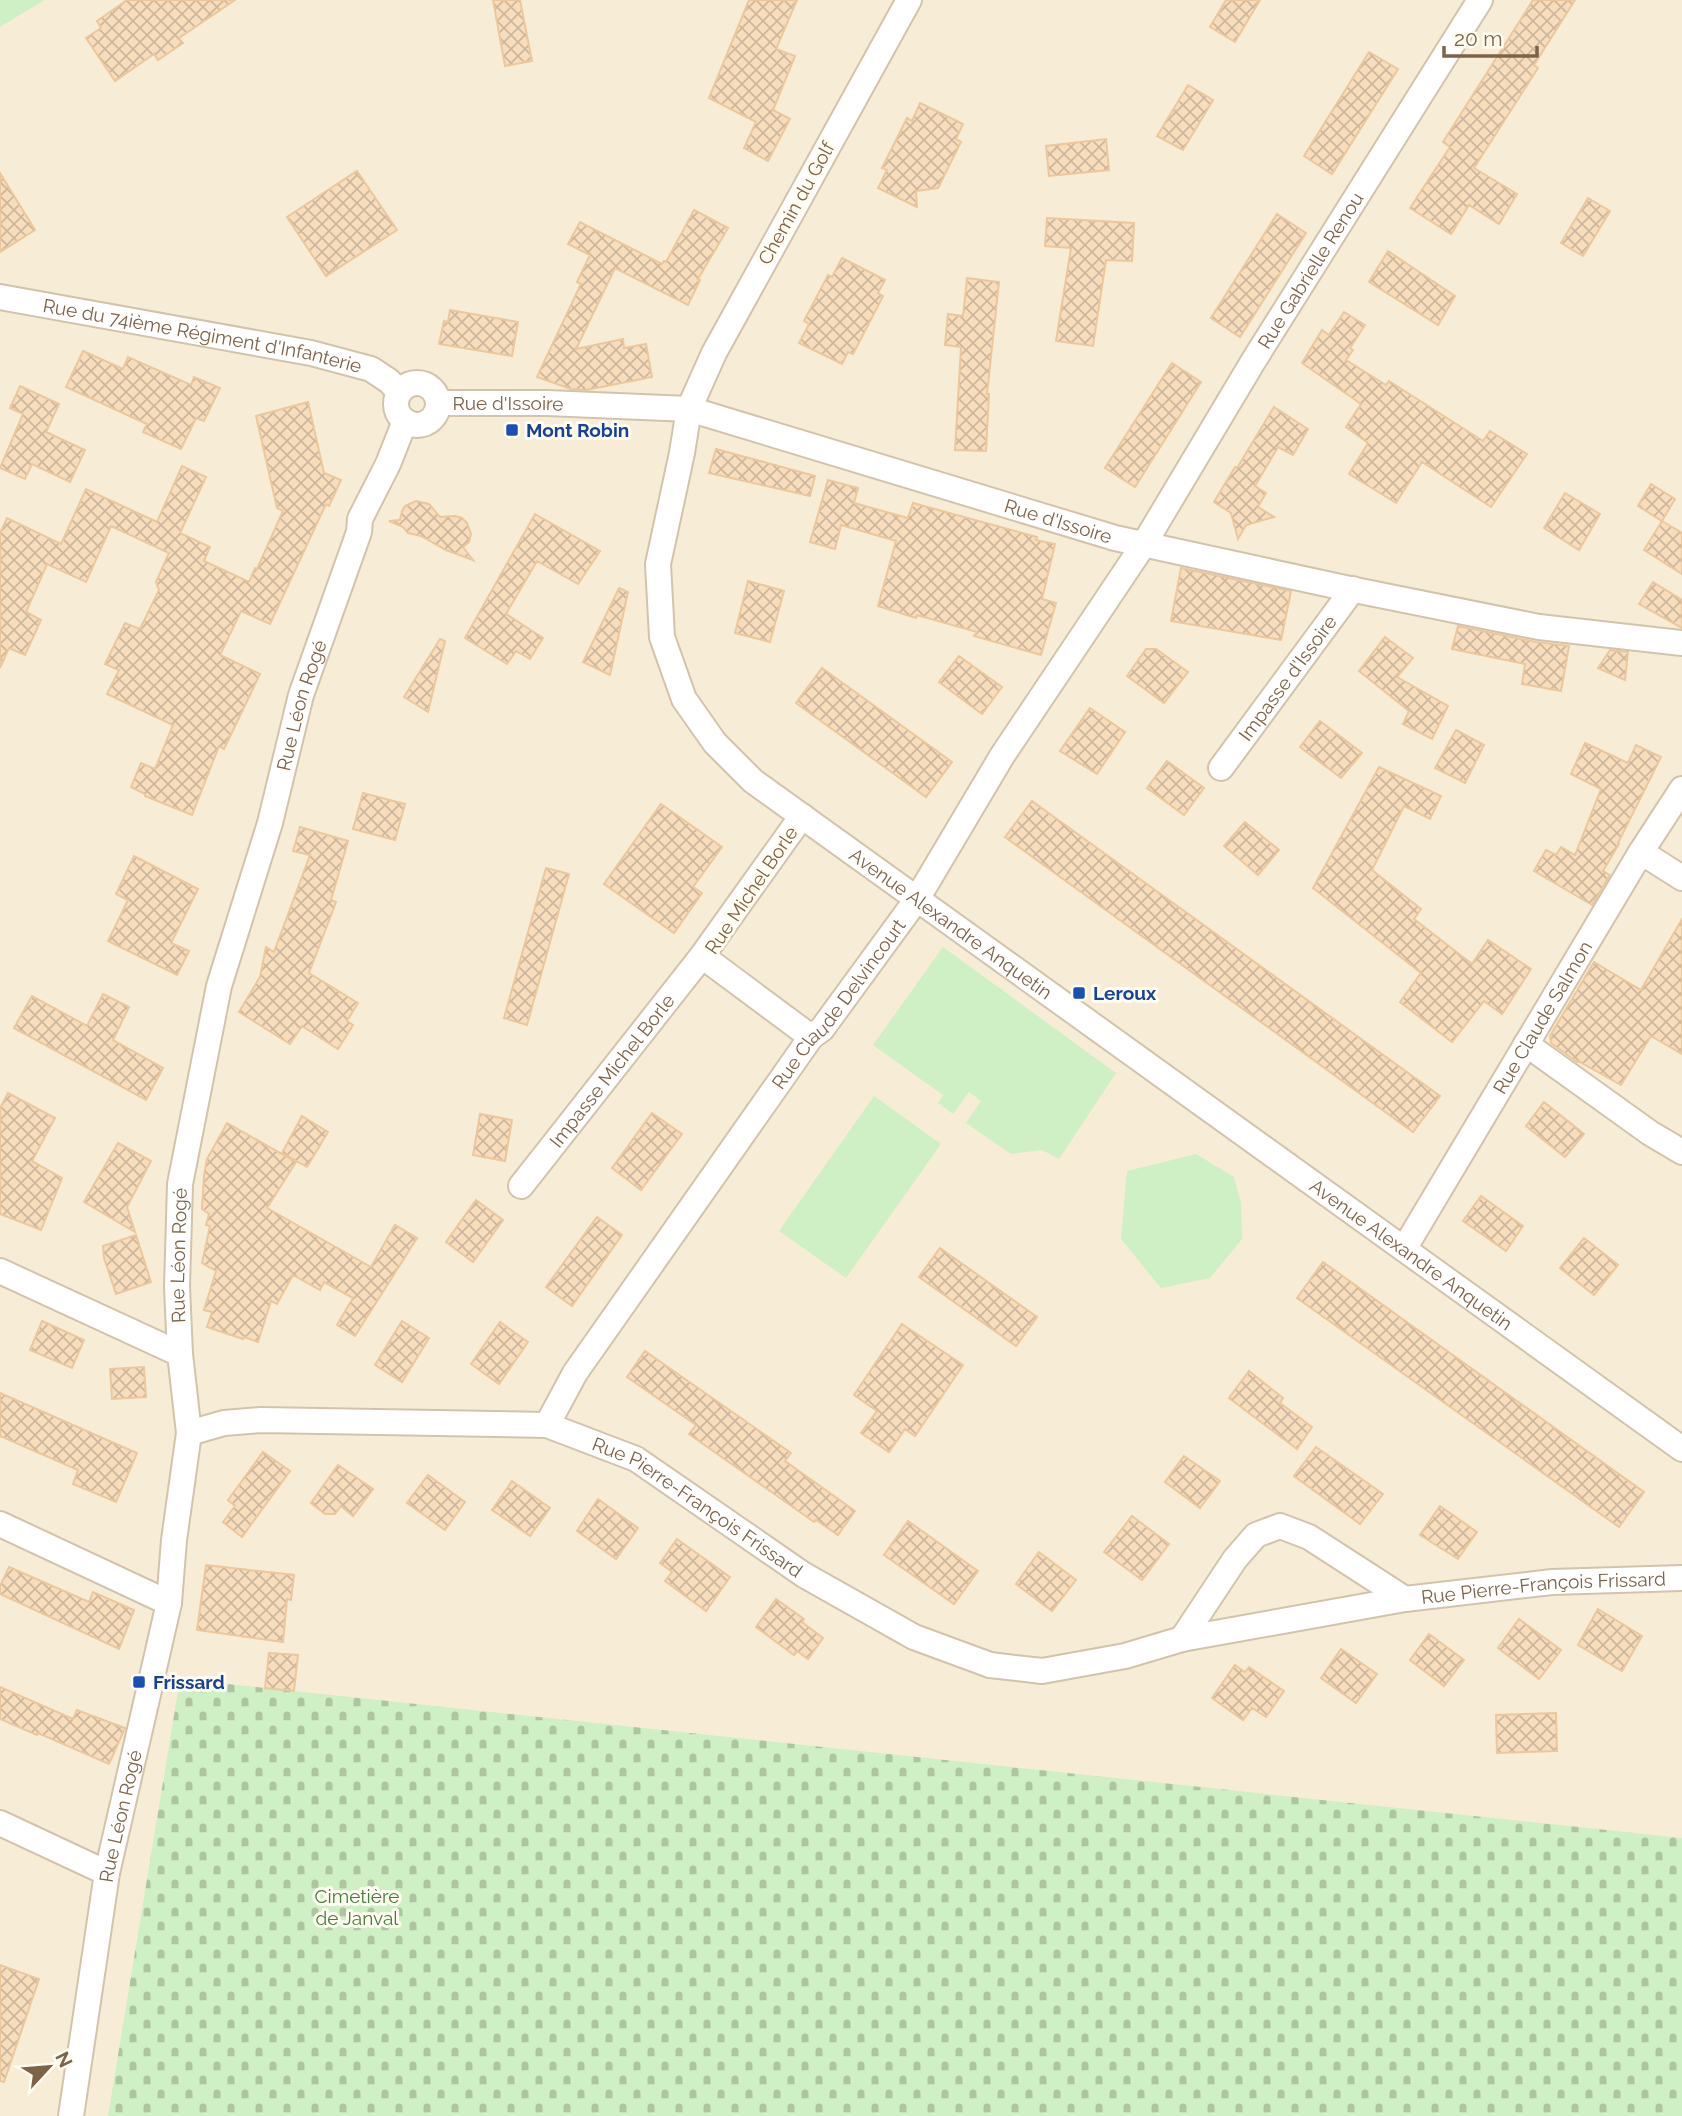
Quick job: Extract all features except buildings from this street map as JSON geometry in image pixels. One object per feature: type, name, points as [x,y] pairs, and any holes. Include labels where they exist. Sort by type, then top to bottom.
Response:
[{"type":"street","name":"Chemin du Golf","points":[[689,409],[714,353],[909,0]]},
{"type":"street","name":"Rue Gabrielle Renou","points":[[1144,544],[1261,348],[1480,0]]},
{"type":"street","name":"Rue du 74ième Régiment d'Infanterie","points":[[0,297],[311,353],[371,369],[399,391]]},
{"type":"street","points":[[423,383],[433,391],[438,403],[433,417],[420,425],[405,421],[398,413],[396,402],[399,391],[410,384],[423,383]]},
{"type":"street","name":"Rue d'Issoire","points":[[438,403],[547,403],[689,409],[1100,534],[1539,627],[1682,643]]},
{"type":"street","name":"Avenue Alexandre Anquetin","points":[[689,409],[658,564],[662,637],[684,699],[715,743],[753,780],[802,816],[1682,1449]]},
{"type":"street","name":"Rue Léon Rogé","points":[[71,2116],[107,1873],[169,1603],[174,1539],[189,1433],[180,1354],[177,1287],[180,1184],[219,986],[270,823],[301,695],[359,532],[360,519],[388,464],[405,421]]},
{"type":"street","name":"Rue Claude Delvincourt","points":[[547,1424],[575,1373],[811,1037],[822,1029],[917,899],[1002,756],[1144,544]]},
{"type":"street","name":"Impasse d'Issoire","points":[[1221,768],[1353,589]]},
{"type":"street","name":"Rue Claude Salmon","points":[[1404,1249],[1641,852],[1682,789]]},
{"type":"street","name":"Rue Michel Borle","points":[[802,816],[702,956],[811,1037]]},
{"type":"street","points":[[1641,852],[1682,878]]},
{"type":"street","name":"Impasse Michel Borle","points":[[521,1186],[702,956]]},
{"type":"street","points":[[1526,1044],[1650,1133],[1682,1152]]},
{"type":"street","points":[[0,1271],[180,1354]]},
{"type":"street","name":"Rue Pierre-François Frissard","points":[[189,1433],[224,1423],[261,1420],[547,1424],[636,1459],[804,1575],[914,1637],[990,1665],[1042,1671],[1125,1656],[1182,1639],[1405,1599],[1552,1582],[1682,1578]]},
{"type":"street","points":[[0,1524],[169,1603]]},
{"type":"street","name":"Rue Pierre-François Frissard","points":[[1182,1639],[1235,1559],[1256,1535],[1280,1525],[1309,1537],[1405,1599]]},
{"type":"street","points":[[0,1823],[107,1873]]},
{"type":"shaded area","points":[[45,0],[1682,0],[1682,2116],[0,2116],[0,27]]},
{"type":"green space","points":[[0,0],[45,0],[0,27]]},
{"type":"green space","points":[[943,947],[1116,1073],[1059,1159],[1042,1150],[1011,1154],[966,1123],[981,1101],[969,1092],[953,1114],[938,1103],[943,1095],[873,1045]]},
{"type":"green space","points":[[874,1096],[941,1144],[846,1278],[779,1231]]},
{"type":"green space","points":[[1196,1154],[1234,1177],[1241,1203],[1242,1239],[1210,1278],[1161,1288],[1121,1239],[1127,1171]]},
{"type":"green space","name":"Cimetière de Janval","points":[[180,1679],[1682,1838],[1682,2116],[108,2116]]},
{"type":"place","name":"Mont Robin","points":[[512,430]]},
{"type":"place","name":"Leroux","points":[[1079,993]]},
{"type":"place","name":"Frissard","points":[[139,1682]]}]
